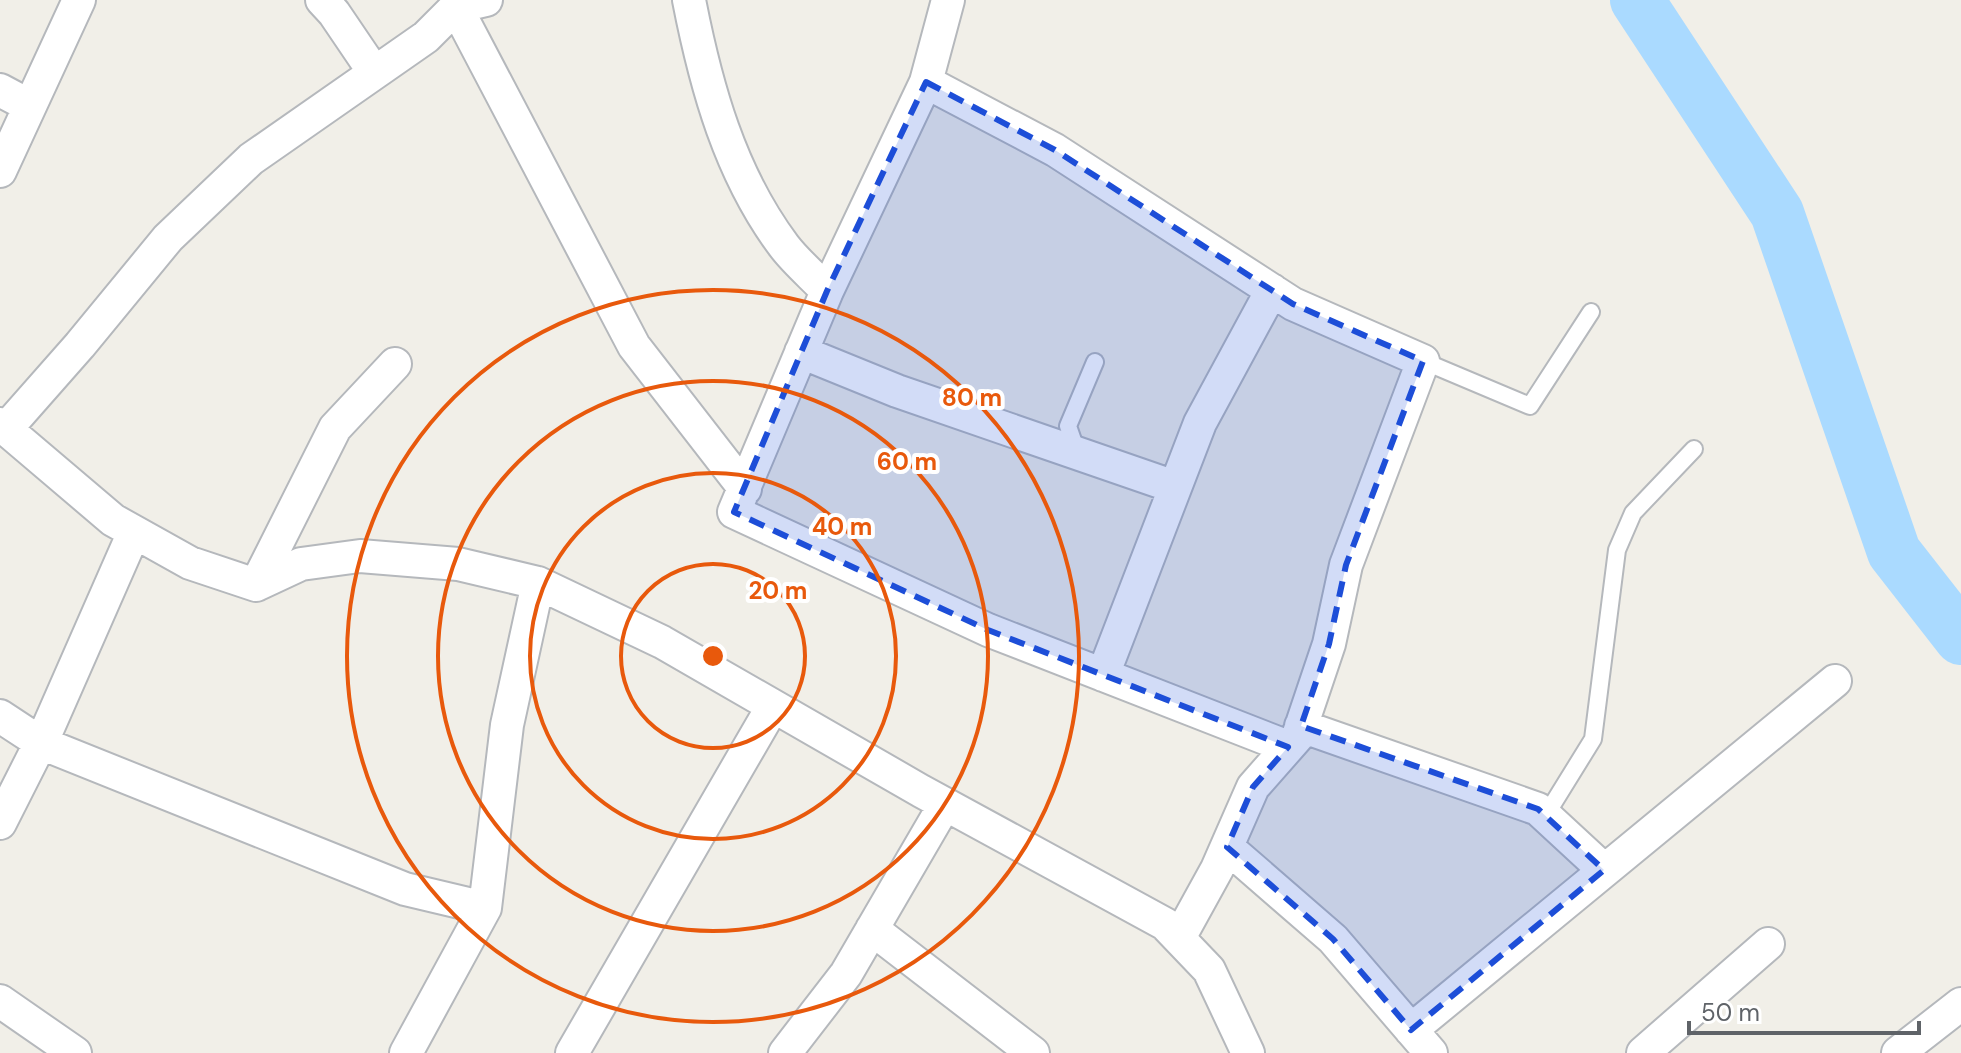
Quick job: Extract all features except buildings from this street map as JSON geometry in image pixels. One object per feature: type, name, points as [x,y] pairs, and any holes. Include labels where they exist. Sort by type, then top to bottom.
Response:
[{"type":"street","points":[[0,171],[79,0]]},
{"type":"street","points":[[322,0],[374,72]]},
{"type":"street","points":[[689,0],[699,49],[725,138],[752,198],[785,248],[827,291]]},
{"type":"street","points":[[948,0],[926,82],[827,291],[734,512],[988,630],[1103,675],[1294,737],[1538,809],[1604,870]]},
{"type":"street","points":[[745,489],[634,346],[467,2],[426,37],[251,159],[178,228],[3,426],[113,520],[190,563],[256,585],[301,564],[360,556],[458,564],[538,583],[662,642],[945,804],[1165,924],[1209,970],[1248,1053]]},
{"type":"street","points":[[926,82],[1055,150],[1293,304],[1423,361],[1346,565],[1329,644],[1294,737],[1253,787],[1227,847],[1179,938]]},
{"type":"street","points":[[0,90],[30,106]]},
{"type":"street","points":[[1103,675],[1200,423],[1272,290]]},
{"type":"street","points":[[801,352],[897,391],[1175,487]]},
{"type":"street","points":[[256,585],[335,428],[395,364]]},
{"type":"street","points":[[0,823],[41,743],[134,532]]},
{"type":"street","points":[[406,1053],[485,908],[507,725],[538,583]]},
{"type":"street","points":[[1227,847],[1333,939],[1421,1041],[1604,870],[1835,681]]},
{"type":"street","points":[[572,1053],[773,706]]},
{"type":"street","points":[[0,716],[41,743],[405,889],[485,908]]},
{"type":"street","points":[[785,1053],[846,974],[945,804]]},
{"type":"street","points":[[872,929],[1033,1053]]},
{"type":"street","points":[[1643,1053],[1768,944]]},
{"type":"street","points":[[0,1001],[75,1053]]},
{"type":"street","points":[[1898,1053],[1961,1004]]},
{"type":"lane","points":[[1423,361],[1530,406],[1591,312]]},
{"type":"lane","points":[[1078,454],[1068,426],[1095,362]]},
{"type":"lane","points":[[1546,815],[1593,739],[1617,550],[1633,513],[1694,449]]},
{"type":"highlighted area","points":[[926,82],[1055,150],[1293,304],[1423,361],[1346,565],[1329,644],[1301,726],[1538,809],[1604,870],[1411,1030],[1333,939],[1227,847],[1253,787],[1288,747],[988,630],[734,512],[827,291]]},
{"type":"waterway","points":[[1637,0],[1777,213],[1894,552],[1961,638]]}]
